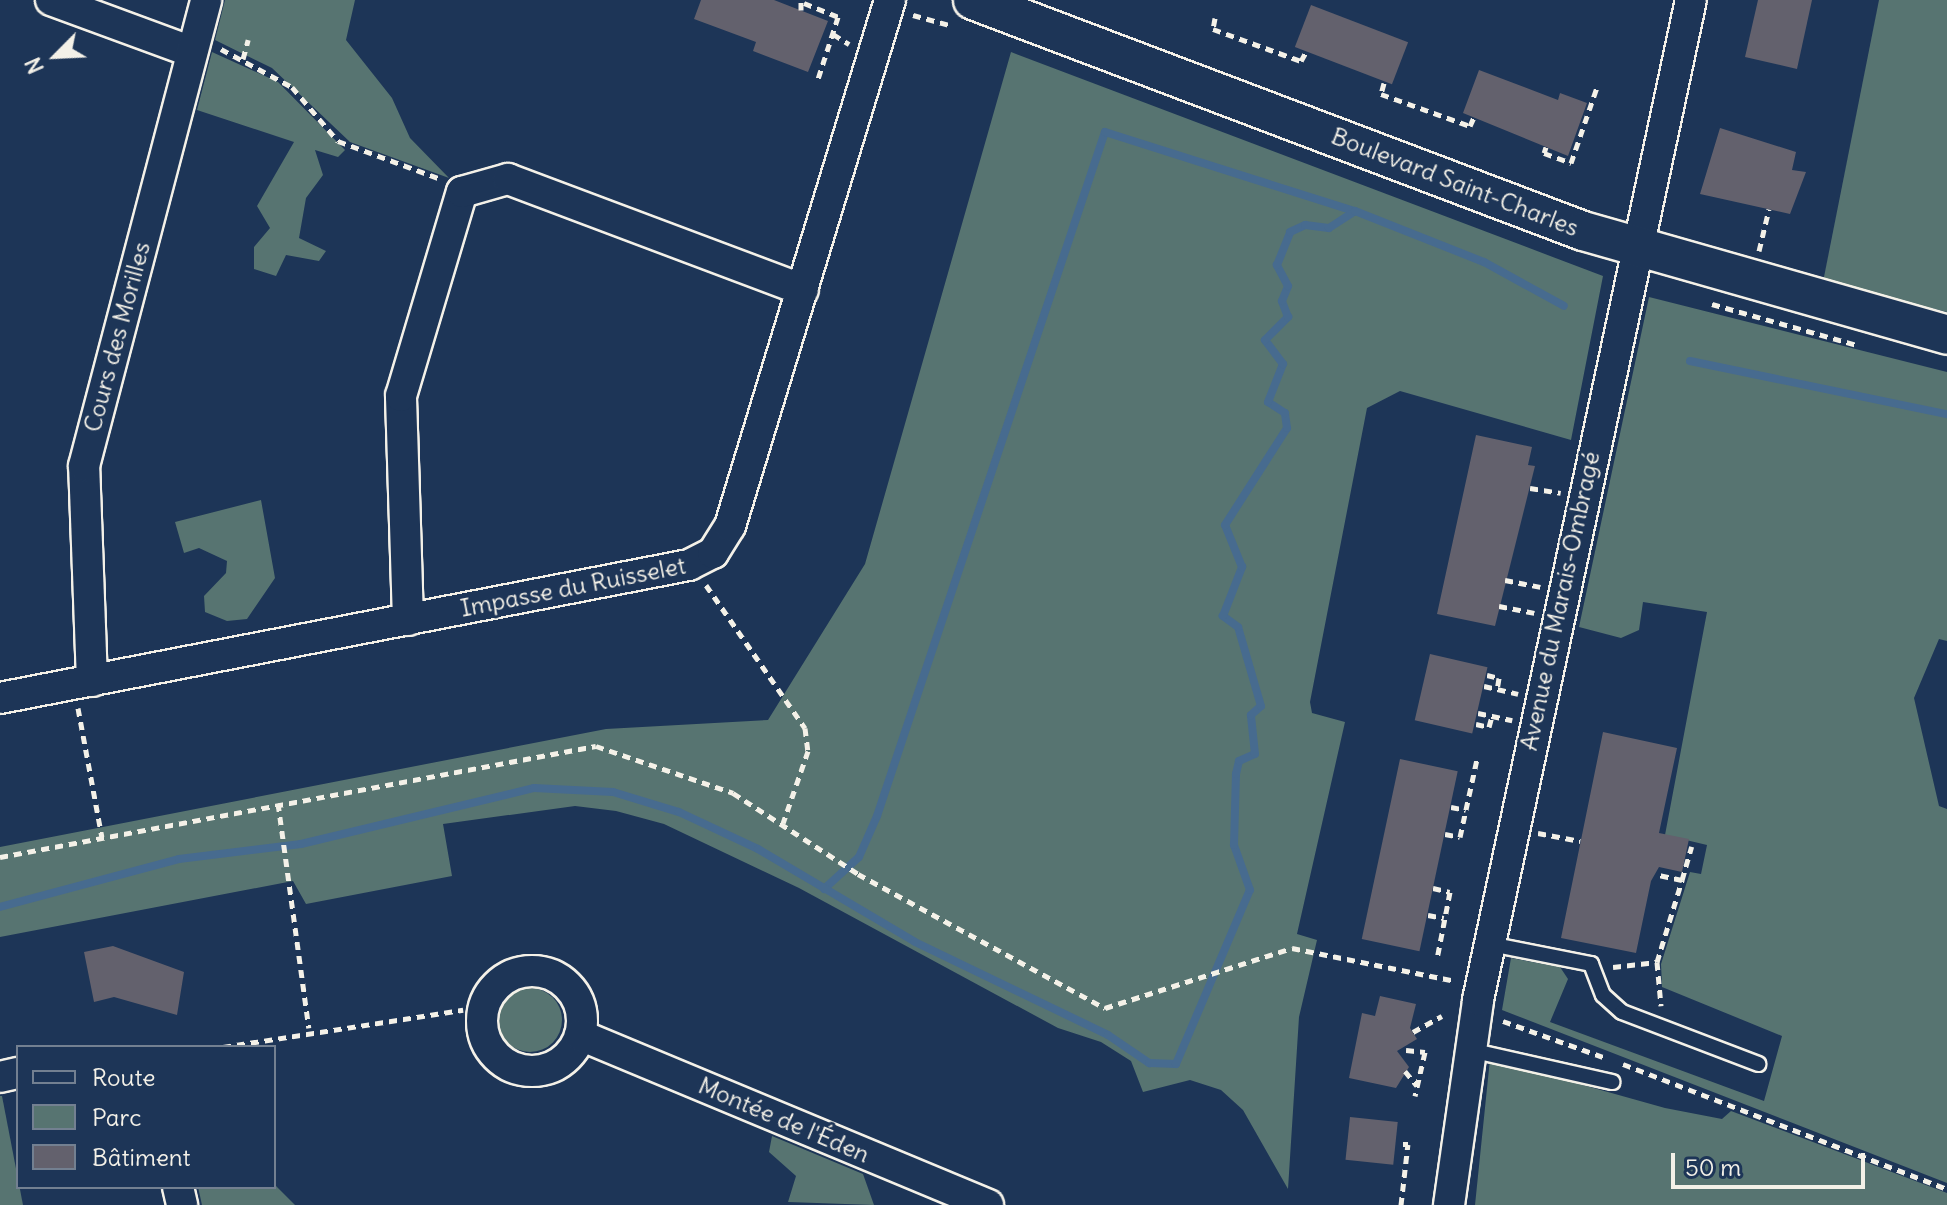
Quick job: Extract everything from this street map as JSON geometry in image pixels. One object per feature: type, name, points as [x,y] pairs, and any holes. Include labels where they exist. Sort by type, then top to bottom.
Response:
[{"type":"street","points":[[51,0],[203,49]]},
{"type":"street","name":"Cours des Morilles","points":[[84,693],[84,466],[203,49],[206,0]]},
{"type":"street","name":"Impasse du Ruisselet","points":[[0,698],[84,693],[408,620],[689,565],[713,553],[730,526],[890,0]]},
{"type":"street","name":"Boulevard Saint-Charles","points":[[973,0],[1634,247],[1947,335]]},
{"type":"street","name":"Avenue du Marais-Ombragé","points":[[1449,1205],[1469,1050],[1490,944],[1634,247],[1691,0]]},
{"type":"street","points":[[408,620],[401,396],[462,192],[508,179],[803,290]]},
{"type":"street","name":"Montée de l'Éden","points":[[580,1035],[988,1205]]},
{"type":"lane","points":[[1490,944],[1591,964],[1603,995],[1622,1012],[1758,1064]]},
{"type":"lane","points":[[1469,1050],[1612,1082]]},
{"type":"path","points":[[801,10],[802,2],[838,17],[817,82]]},
{"type":"path","points":[[1215,18],[1213,29],[1301,61],[1306,52]]},
{"type":"path","points":[[243,59],[248,40]]},
{"type":"path","points":[[203,49],[243,59],[292,87],[338,141],[445,181]]},
{"type":"path","points":[[1384,83],[1381,94],[1470,126],[1474,117]]},
{"type":"path","points":[[1546,147],[1544,153],[1571,163],[1598,84]]},
{"type":"path","points":[[1505,580],[1559,605]]},
{"type":"path","points":[[703,581],[805,728],[808,751],[783,823]]},
{"type":"path","points":[[1499,606],[1559,605]]},
{"type":"path","points":[[1487,675],[1499,678],[1497,690]]},
{"type":"path","points":[[1484,686],[1537,711]]},
{"type":"path","points":[[84,693],[102,837]]},
{"type":"path","points":[[1478,713],[1492,716],[1537,711]]},
{"type":"path","points":[[1476,724],[1489,727],[1492,716]]},
{"type":"path","points":[[0,857],[596,746],[733,793],[858,874],[1105,1008],[1292,948],[1459,982]]},
{"type":"path","points":[[1445,834],[1460,837],[1477,759]]},
{"type":"path","points":[[278,803],[309,1028]]},
{"type":"path","points":[[1451,807],[1466,810]]},
{"type":"path","points":[[1514,828],[1580,841]]},
{"type":"path","points":[[1659,986],[1657,962],[1692,846]]},
{"type":"path","points":[[1658,875],[1682,880]]},
{"type":"path","points":[[1433,888],[1450,892],[1437,959]]},
{"type":"path","points":[[1428,915],[1444,918]]},
{"type":"path","points":[[1630,965],[1657,962]]},
{"type":"path","points":[[232,1045],[309,1028],[463,1010]]},
{"type":"path","points":[[1413,1032],[1442,1016]]},
{"type":"path","points":[[1498,1020],[1947,1189]]},
{"type":"path","points":[[1406,1050],[1425,1052],[1415,1096]]},
{"type":"path","points":[[1405,1071],[1417,1086]]},
{"type":"path","points":[[1401,1205],[1408,1144],[1403,1144]]},
{"type":"green space","points":[[225,0],[355,0],[346,40],[392,98],[410,138],[449,178],[350,142],[272,68],[215,40]]},
{"type":"green space","points":[[1879,0],[1947,0],[1947,312],[1823,282]]},
{"type":"green space","points":[[212,52],[278,82],[345,150],[338,157],[315,150],[323,175],[306,198],[299,238],[326,251],[319,261],[286,255],[276,276],[254,269],[254,247],[270,228],[257,206],[294,142],[197,110]]},
{"type":"green space","points":[[1011,52],[1603,276],[1571,440],[1400,391],[1367,408],[1310,702],[1312,713],[1345,722],[1297,934],[1317,940],[1299,1017],[1288,1189],[1243,1110],[1221,1090],[1190,1080],[1143,1092],[1131,1061],[1101,1042],[1058,1028],[799,888],[664,824],[616,811],[575,806],[443,824],[452,876],[306,904],[293,881],[0,937],[0,847],[606,729],[768,720],[865,564]]},
{"type":"green space","points":[[1649,297],[1947,372],[1947,641],[1939,639],[1914,698],[1939,806],[1947,809],[1947,1183],[1502,1010],[1511,958],[1560,967],[1568,979],[1550,1022],[1764,1101],[1782,1036],[1662,987],[1661,964],[1690,872],[1701,874],[1707,845],[1665,835],[1707,612],[1643,602],[1639,630],[1621,638],[1579,627]]},
{"type":"green space","points":[[261,500],[275,578],[247,619],[227,621],[205,612],[204,596],[226,573],[227,561],[199,548],[184,553],[175,522]]},
{"type":"green space","points":[[530,988],[542,990],[553,997],[560,1008],[560,1032],[553,1043],[542,1050],[530,1052],[518,1050],[507,1043],[500,1032],[498,1020],[500,1008],[507,997],[518,990]]},
{"type":"green space","points":[[1490,1059],[1665,1108],[1722,1119],[1731,1111],[1947,1193],[1947,1205],[1475,1205]]},
{"type":"green space","points":[[2,1096],[16,1169],[16,1189],[20,1189],[23,1205],[0,1205]]},
{"type":"green space","points":[[772,1136],[863,1174],[874,1205],[788,1202],[796,1176],[769,1152]]},
{"type":"green space","points":[[276,1186],[295,1205],[202,1205],[198,1189],[276,1189]]},
{"type":"building","points":[[701,0],[774,0],[828,21],[808,72],[753,51],[756,42],[694,19]]},
{"type":"building","points":[[1758,0],[1812,0],[1797,69],[1745,57]]},
{"type":"building","points":[[1311,5],[1408,42],[1392,84],[1295,47]]},
{"type":"building","points":[[1479,70],[1558,100],[1560,93],[1587,103],[1568,156],[1463,113]]},
{"type":"building","points":[[1720,128],[1796,152],[1792,170],[1806,172],[1790,214],[1700,194]]},
{"type":"building","points":[[1476,435],[1532,447],[1528,465],[1535,466],[1495,626],[1437,614]]},
{"type":"building","points":[[1430,654],[1487,667],[1472,734],[1415,720]]},
{"type":"building","points":[[1603,732],[1677,748],[1659,833],[1689,839],[1682,872],[1659,867],[1651,881],[1636,953],[1561,938]]},
{"type":"building","points":[[1400,759],[1458,771],[1419,951],[1362,939]]},
{"type":"building","points":[[113,946],[184,972],[177,1015],[114,997],[94,1002],[84,952]]},
{"type":"building","points":[[1380,996],[1416,1004],[1410,1028],[1417,1039],[1397,1051],[1409,1067],[1396,1088],[1349,1078],[1362,1013],[1375,1016]]},
{"type":"building","points":[[1350,1117],[1398,1122],[1393,1165],[1346,1160]]},
{"type":"waterway","points":[[824,889],[859,857],[877,816],[1105,132],[1354,211]]},
{"type":"waterway","points":[[0,907],[179,859],[301,844],[534,788],[613,792],[679,812],[758,849],[915,942],[1108,1035],[1149,1063],[1176,1064],[1250,890],[1234,845],[1236,774],[1239,761],[1255,754],[1251,715],[1261,706],[1238,627],[1223,616],[1242,567],[1225,525],[1287,428],[1285,413],[1268,402],[1283,364],[1265,340],[1288,317],[1282,301],[1288,286],[1277,265],[1290,232],[1305,225],[1329,228],[1355,211],[1484,262],[1564,306]]},
{"type":"waterway","points":[[1690,361],[1947,414]]}]
